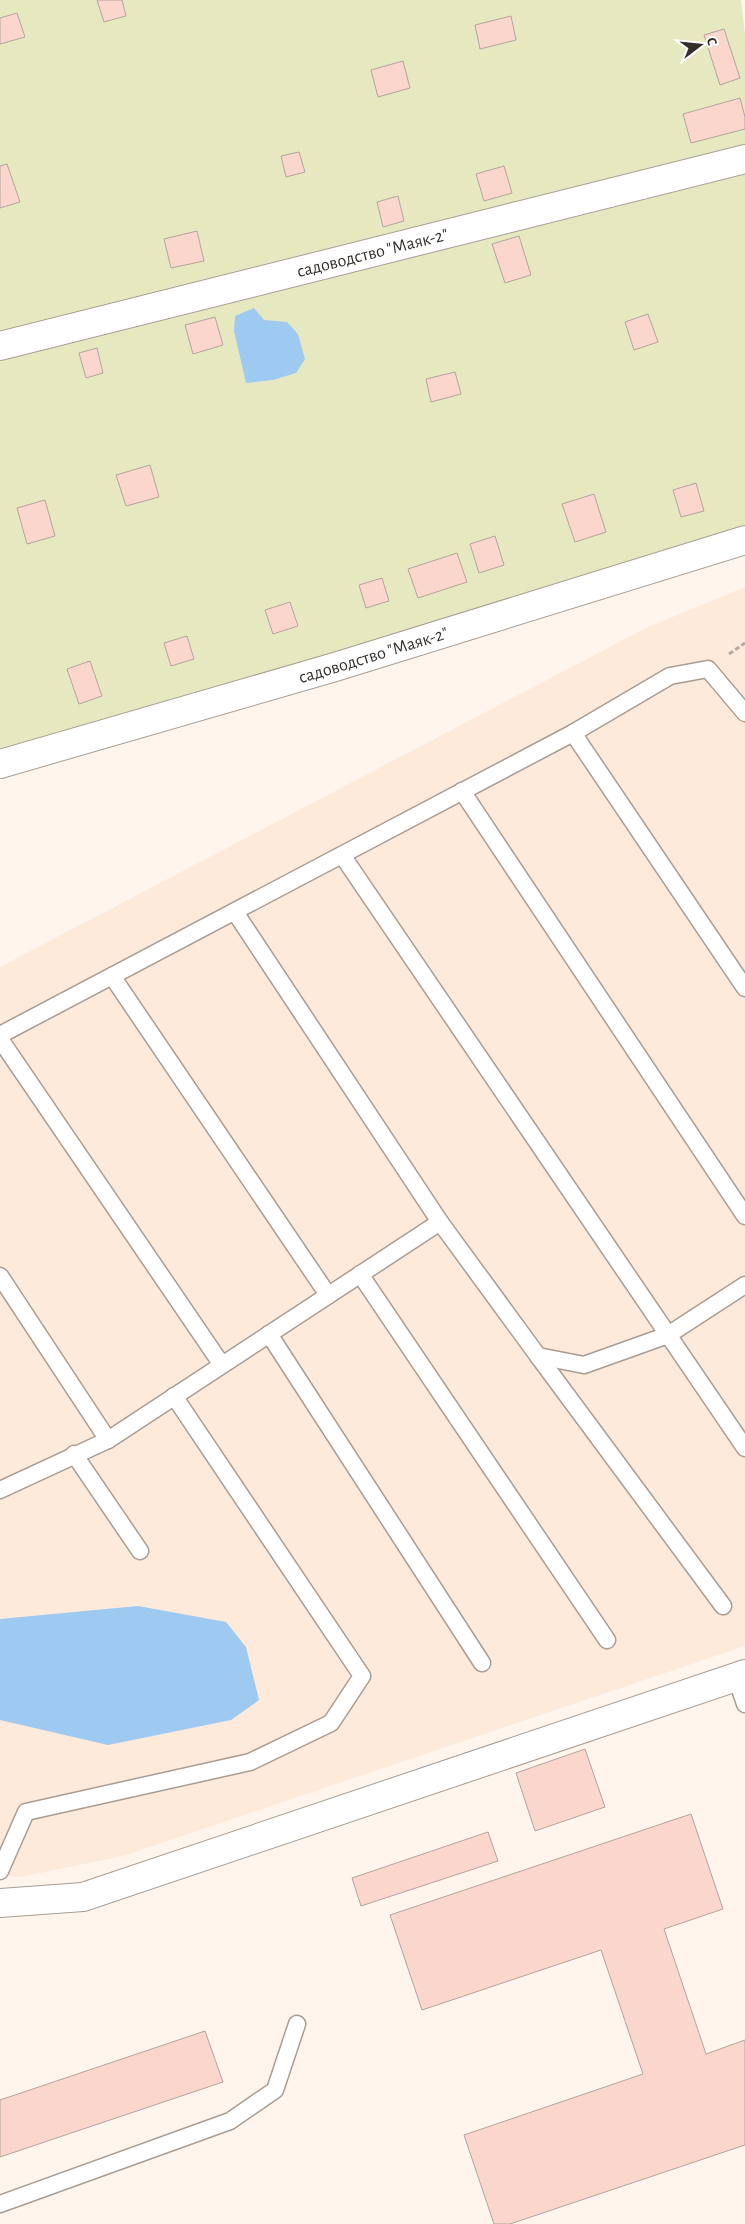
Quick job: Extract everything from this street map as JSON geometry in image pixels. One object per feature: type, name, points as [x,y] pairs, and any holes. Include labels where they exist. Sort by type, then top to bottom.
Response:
[{"type":"street","name":"садоводство \"Маяк-2\"","points":[[0,346],[745,158]]},
{"type":"street","name":"садоводство \"Маяк-2\"","points":[[0,764],[335,667],[745,540]]},
{"type":"street","points":[[0,1903],[83,1897],[740,1676]]},
{"type":"lane","points":[[222,1365],[0,1037],[573,733],[670,676],[708,669],[745,713]]},
{"type":"lane","points":[[573,733],[745,988]]},
{"type":"lane","points":[[462,791],[745,1216]]},
{"type":"lane","points":[[342,855],[745,1448]]},
{"type":"lane","points":[[235,912],[440,1222],[723,1606]]},
{"type":"lane","points":[[112,976],[328,1295]]},
{"type":"lane","points":[[0,1490],[74,1454],[108,1440],[440,1222]]},
{"type":"lane","points":[[360,1274],[607,1640]]},
{"type":"lane","points":[[0,1276],[108,1440]]},
{"type":"lane","points":[[538,1356],[584,1365],[668,1335],[745,1285]]},
{"type":"lane","points":[[269,1334],[482,1663]]},
{"type":"lane","points":[[0,1871],[26,1812],[250,1762],[331,1723],[362,1676],[174,1396]]},
{"type":"lane","points":[[74,1454],[140,1551]]},
{"type":"lane","points":[[740,1676],[745,1704]]},
{"type":"lane","points":[[0,2204],[230,2120],[275,2090],[297,2024]]},
{"type":"shaded area","points":[[745,587],[745,1646],[123,1856],[20,1877],[0,1876],[0,967],[646,628]]},
{"type":"green space","points":[[0,0],[741,0],[745,34],[745,542],[0,759]]},
{"type":"water","points":[[254,308],[264,320],[287,322],[298,334],[305,359],[296,373],[273,380],[246,383],[234,331],[235,316]]},
{"type":"water","points":[[138,1606],[226,1622],[246,1647],[259,1700],[231,1720],[108,1745],[0,1720],[0,1619]]},
{"type":"building","points":[[97,0],[122,0],[126,16],[104,22]]},
{"type":"building","points":[[17,13],[25,37],[0,44],[0,18]]},
{"type":"building","points":[[511,16],[516,40],[480,49],[475,25]]},
{"type":"building","points":[[724,29],[740,78],[720,85],[704,35]]},
{"type":"building","points":[[403,61],[410,88],[378,97],[371,70]]},
{"type":"building","points":[[740,98],[745,117],[745,129],[691,143],[683,114]]},
{"type":"building","points":[[299,152],[305,172],[286,177],[281,156]]},
{"type":"building","points":[[7,164],[20,202],[0,208],[0,166]]},
{"type":"building","points":[[504,166],[512,193],[484,201],[476,174]]},
{"type":"building","points":[[398,196],[404,221],[383,227],[377,202]]},
{"type":"building","points":[[197,231],[204,261],[171,268],[164,239]]},
{"type":"building","points":[[519,236],[531,275],[505,283],[492,244]]},
{"type":"building","points":[[648,314],[658,342],[634,350],[625,322]]},
{"type":"building","points":[[215,317],[223,345],[193,354],[185,325]]},
{"type":"building","points":[[97,348],[103,373],[86,378],[79,353]]},
{"type":"building","points":[[455,372],[461,394],[431,402],[426,379]]},
{"type":"building","points":[[150,465],[159,497],[126,506],[116,475]]},
{"type":"building","points":[[696,483],[704,511],[681,517],[673,490]]},
{"type":"building","points":[[594,494],[606,532],[575,542],[562,504]]},
{"type":"building","points":[[45,500],[55,536],[27,544],[17,508]]},
{"type":"building","points":[[495,536],[504,565],[479,573],[470,544]]},
{"type":"building","points":[[457,553],[467,582],[418,598],[408,569]]},
{"type":"building","points":[[382,578],[389,601],[366,608],[359,585]]},
{"type":"building","points":[[290,602],[298,626],[273,634],[265,610]]},
{"type":"building","points":[[187,636],[194,659],[171,666],[164,643]]},
{"type":"building","points":[[90,661],[102,696],[79,704],[67,669]]},
{"type":"building","points":[[585,1749],[605,1807],[535,1831],[516,1773]]},
{"type":"building","points":[[691,1814],[723,1909],[664,1929],[706,2054],[745,2040],[745,2145],[510,2224],[494,2224],[464,2135],[643,2074],[601,1950],[422,2010],[390,1915]]},
{"type":"building","points":[[488,1832],[498,1861],[361,1906],[352,1878]]},
{"type":"building","points":[[205,2031],[223,2082],[0,2157],[0,2100]]}]
